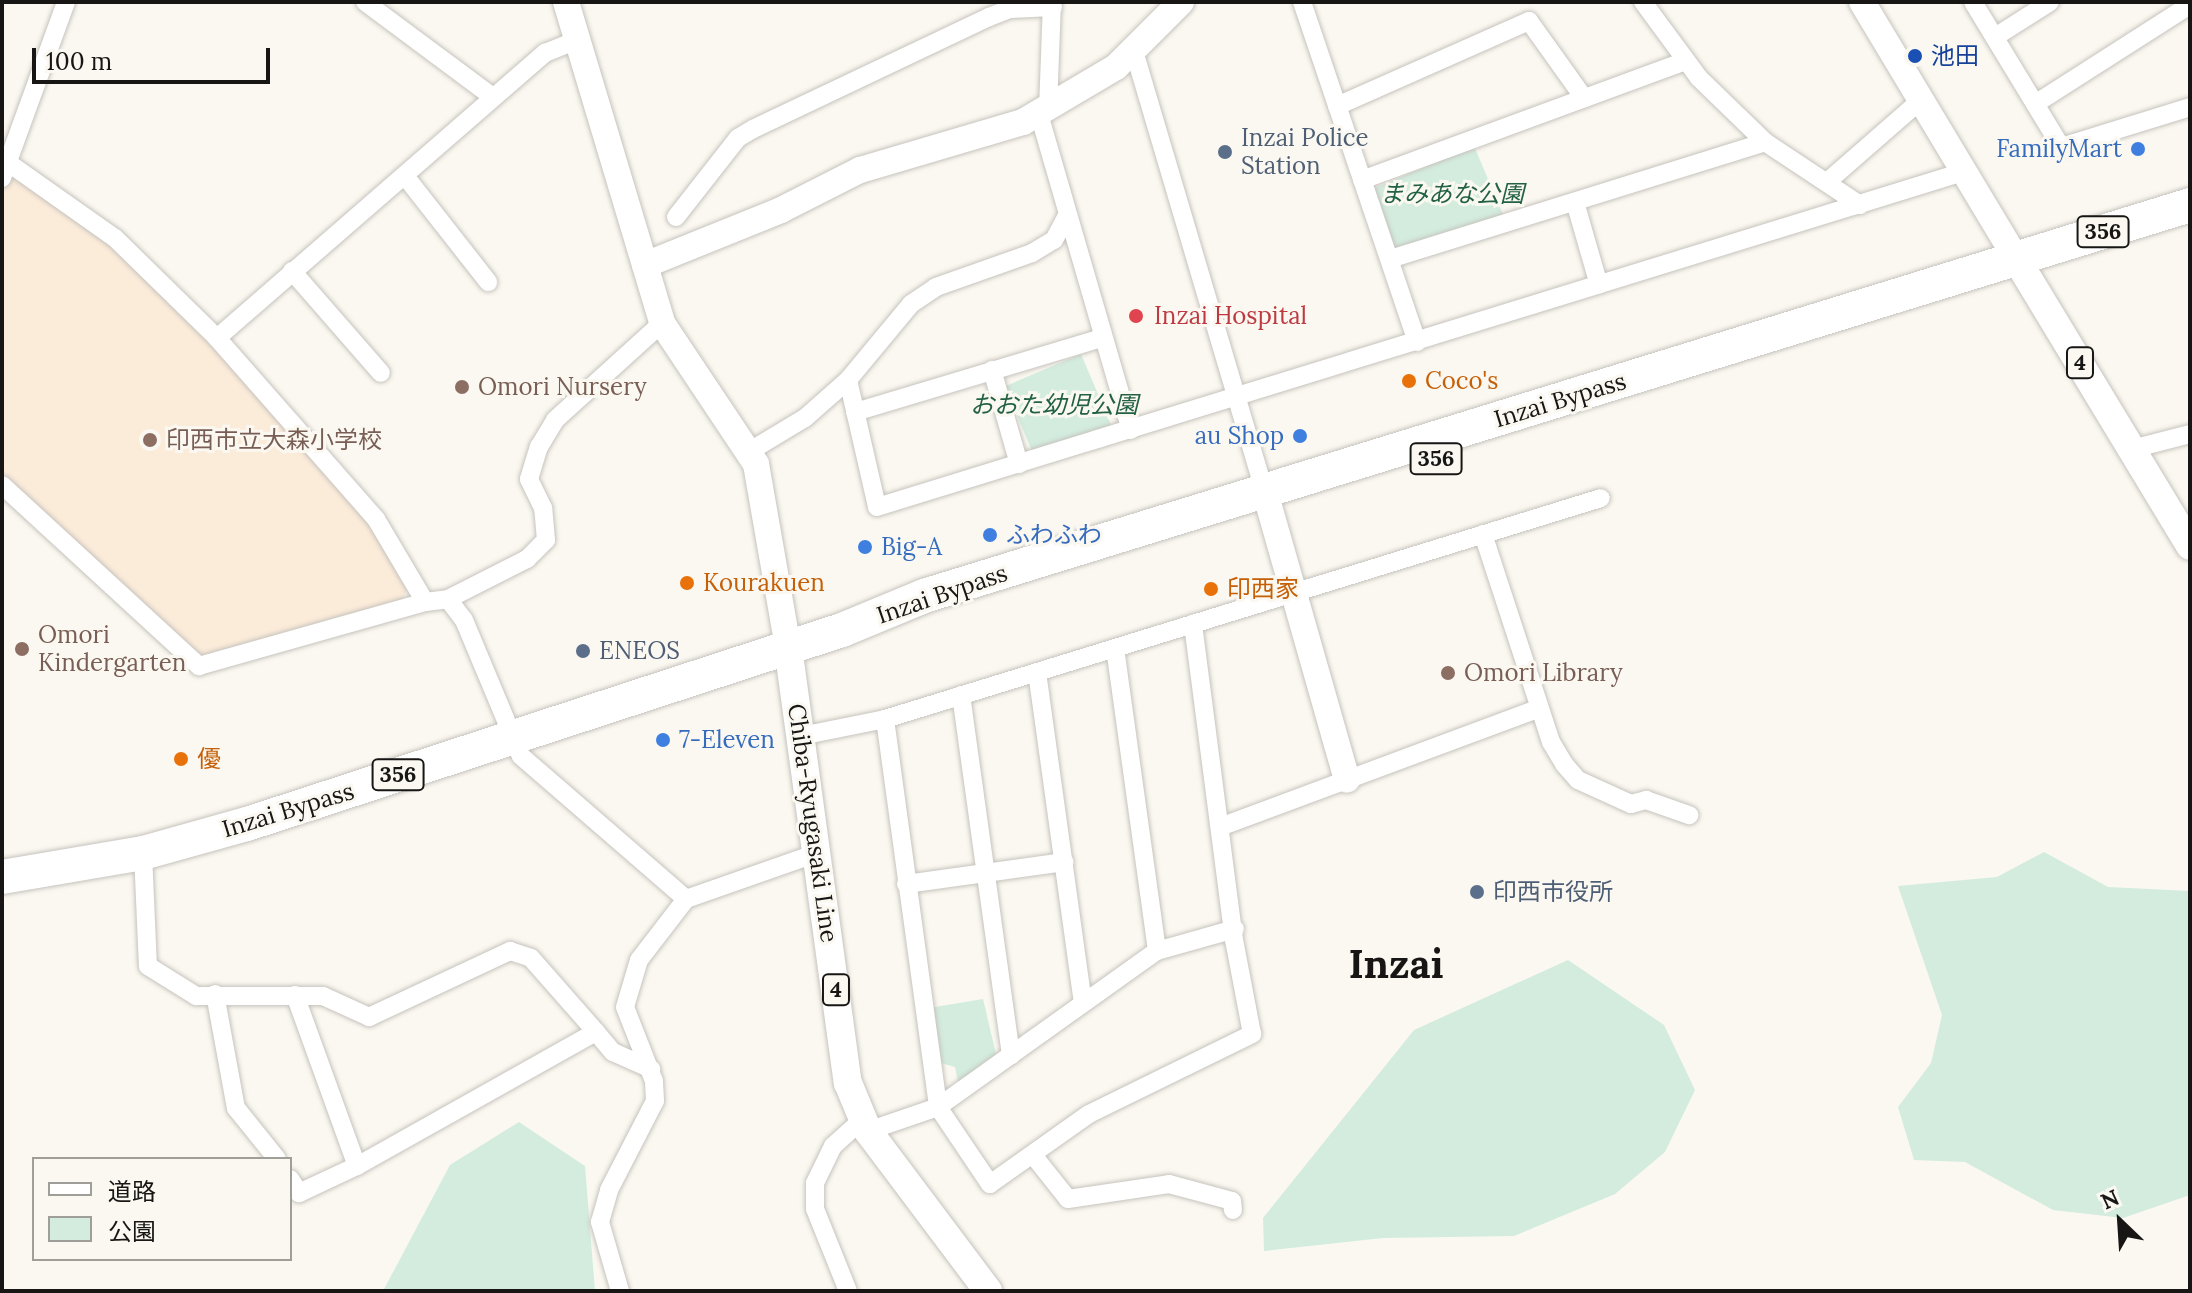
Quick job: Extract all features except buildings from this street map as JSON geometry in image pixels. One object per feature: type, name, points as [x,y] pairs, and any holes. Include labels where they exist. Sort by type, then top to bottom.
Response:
[{"type":"highway","name":"Inzai Bypass","points":[[2,877],[143,853],[510,739],[842,630],[924,596],[1267,502],[2022,268],[2190,205]]},
{"type":"highway","name":"Inzai Bypass","points":[[2022,268],[2190,228]]},
{"type":"main road","name":"4","points":[[2022,268],[2190,546]]},
{"type":"main road","name":"Chiba-Ryugasaki Line","points":[[788,647],[848,1083],[865,1125],[988,1291]]},
{"type":"street","points":[[66,2],[6,171],[115,238],[217,338],[376,519],[425,602]]},
{"type":"street","points":[[365,2],[493,97]]},
{"type":"street","points":[[566,2],[662,323],[689,369],[750,451],[760,479],[788,647]]},
{"type":"street","points":[[645,265],[781,210],[860,170],[1044,112],[1095,83],[1134,51],[1181,2]]},
{"type":"street","points":[[1302,2],[1417,342]]},
{"type":"street","points":[[1643,2],[1685,61],[1765,142],[1860,205]]},
{"type":"street","points":[[1862,2],[2022,268]]},
{"type":"street","points":[[1973,2],[2061,147],[2190,107]]},
{"type":"street","points":[[1995,37],[2050,2]]},
{"type":"street","points":[[676,217],[738,138],[753,129],[989,17],[1010,9],[1052,4],[1044,112],[1066,217],[1131,430]]},
{"type":"street","points":[[2035,104],[2190,5]]},
{"type":"street","points":[[1337,106],[1529,21],[1584,98]]},
{"type":"street","points":[[217,338],[545,53],[578,40]]},
{"type":"street","points":[[1134,51],[1347,780]]},
{"type":"street","points":[[1362,180],[1685,61]]},
{"type":"street","points":[[1827,182],[1921,100]]},
{"type":"street","points":[[1390,259],[1765,142]]},
{"type":"street","points":[[848,380],[877,507],[1963,172]]},
{"type":"street","points":[[405,176],[488,282]]},
{"type":"street","points":[[1575,202],[1599,285]]},
{"type":"street","points":[[750,451],[805,418],[848,380],[911,304],[936,287],[1032,253],[1054,240],[1066,217]]},
{"type":"street","points":[[292,271],[381,373]]},
{"type":"street","points":[[2,485],[199,666],[425,602],[448,599],[527,559],[546,540],[543,508],[529,479],[539,447],[555,420],[662,323]]},
{"type":"street","points":[[855,412],[1101,338]]},
{"type":"street","points":[[992,370],[1019,464]]},
{"type":"street","points":[[2132,449],[2190,434]]},
{"type":"street","points":[[801,736],[885,719],[1601,498]]},
{"type":"street","points":[[1483,534],[1551,742],[1578,780],[1631,804],[1646,800],[1689,815]]},
{"type":"street","points":[[448,599],[464,620],[510,739],[536,773],[686,899]]},
{"type":"street","points":[[885,719],[938,1107],[990,1184],[1089,1114],[1252,1034],[1193,624]]},
{"type":"street","points":[[1115,648],[1157,951]]},
{"type":"street","points":[[1037,672],[1083,1002]]},
{"type":"street","points":[[961,695],[1011,1056]]},
{"type":"street","points":[[1220,827],[1540,708]]},
{"type":"street","points":[[143,853],[148,966],[196,996],[323,996],[369,1017],[510,951],[531,958],[621,1057],[651,1069]]},
{"type":"street","points":[[620,1291],[600,1222],[609,1190],[655,1101],[651,1069],[625,1007],[627,985],[639,960],[686,899],[817,853]]},
{"type":"street","points":[[906,884],[1064,862]]},
{"type":"street","points":[[848,1291],[815,1209],[815,1183],[833,1146],[865,1125],[938,1107],[1157,951],[1235,929]]},
{"type":"street","points":[[215,994],[236,1108],[275,1157]]},
{"type":"street","points":[[295,995],[357,1166]]},
{"type":"street","points":[[292,1182],[299,1193],[357,1166],[596,1032]]},
{"type":"street","points":[[1033,1155],[1068,1199],[1169,1184],[1232,1201],[1233,1210]]},
{"type":"shaded area","name":"印西市立大森小学校","points":[[18,176],[125,253],[139,275],[185,316],[365,516],[407,590],[401,603],[201,659],[2,474],[2,189],[8,177]]},
{"type":"green space","name":"まみあな公園","points":[[1474,146],[1504,218],[1400,262],[1370,190]]},
{"type":"green space","name":"おおた幼児公園","points":[[1081,354],[1113,430],[1037,463],[1005,386]]},
{"type":"green space","points":[[2044,852],[2108,887],[2190,891],[2190,1195],[2123,1218],[2053,1210],[1965,1162],[1914,1160],[1898,1107],[1931,1063],[1942,1015],[1898,886],[1997,877]]},
{"type":"green space","points":[[1568,960],[1664,1025],[1695,1090],[1665,1152],[1615,1194],[1514,1236],[1383,1238],[1264,1251],[1263,1218],[1414,1030]]},
{"type":"green space","points":[[983,999],[996,1054],[958,1083],[955,1067],[937,1062],[929,1008]]},
{"type":"green space","points":[[519,1122],[585,1166],[595,1291],[383,1291],[450,1165]]},
{"type":"place","name":"池田","points":[[1915,56]]},
{"type":"place","name":"FamilyMart","points":[[2138,149]]},
{"type":"place","name":"Inzai Police Station","points":[[1225,152]]},
{"type":"place","name":"Inzai Hospital","points":[[1136,316]]},
{"type":"place","name":"Coco's","points":[[1409,381]]},
{"type":"place","name":"Omori Nursery","points":[[462,387]]},
{"type":"place","name":"au Shop","points":[[1300,436]]},
{"type":"place","name":"印西市立大森小学校","points":[[150,440]]},
{"type":"place","name":"ふわふわ","points":[[990,535]]},
{"type":"place","name":"Big-A","points":[[865,547]]},
{"type":"place","name":"Kourakuen","points":[[687,583]]},
{"type":"place","name":"印西家","points":[[1211,589]]},
{"type":"place","name":"Omori Kindergarten","points":[[22,649]]},
{"type":"place","name":"ENEOS","points":[[583,651]]},
{"type":"place","name":"Omori Library","points":[[1448,673]]},
{"type":"place","name":"7-Eleven","points":[[663,740]]},
{"type":"place","name":"優","points":[[181,759]]},
{"type":"place","name":"印西市役所","points":[[1477,892]]},
{"type":"district","name":"Inzai","points":[[1396,964]]}]
